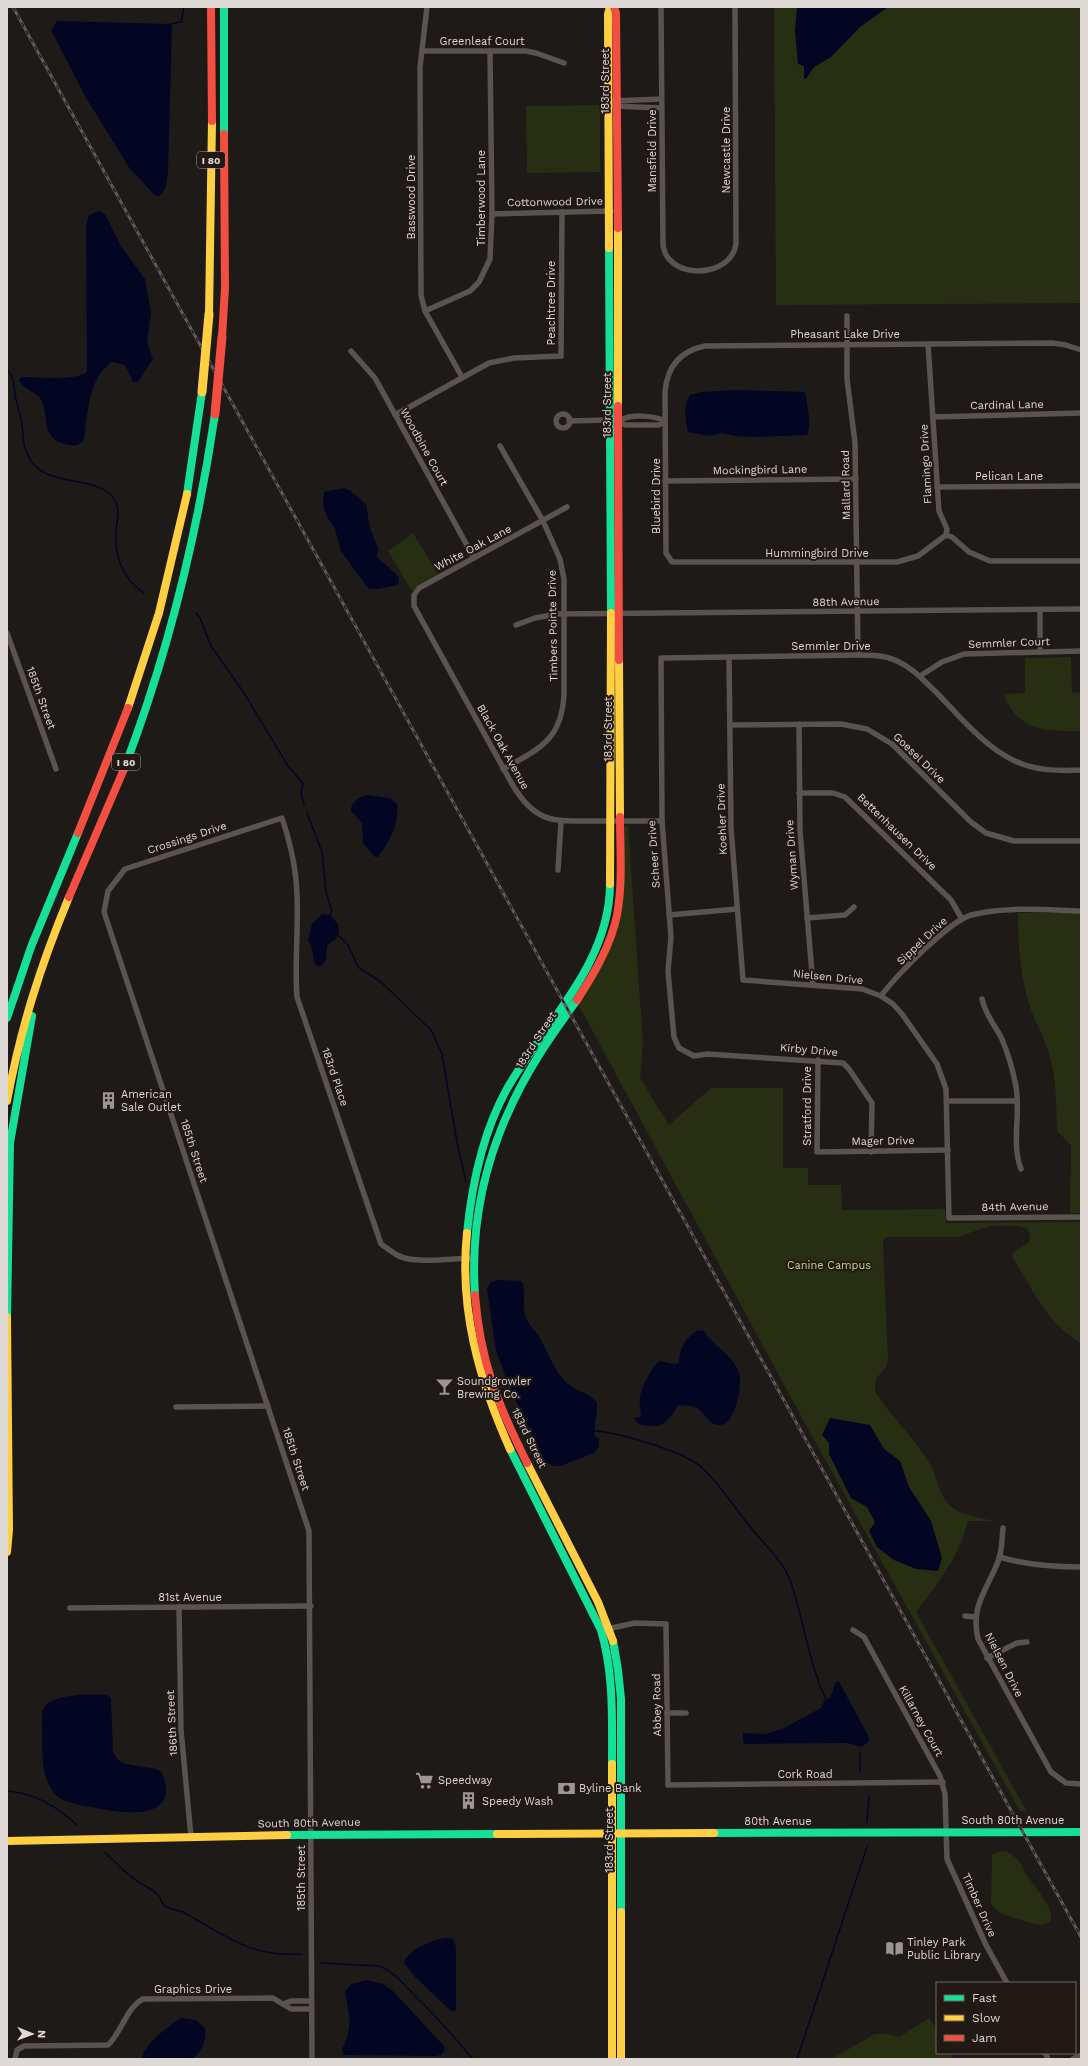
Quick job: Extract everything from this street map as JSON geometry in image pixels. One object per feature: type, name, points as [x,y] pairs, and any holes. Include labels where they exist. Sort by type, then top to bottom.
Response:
[{"type":"main road","name":"I 80","points":[[7,1018],[18,981],[43,912],[115,741],[145,658],[170,570],[187,498],[202,392],[209,314],[212,197],[211,7]]},
{"type":"main road","name":"I 80","points":[[7,1101],[17,1047],[34,986],[132,748],[162,663],[196,527],[214,414],[222,337],[225,288],[224,7]]},
{"type":"main road","name":"183rd Street","points":[[469,1258],[488,1164],[501,1127],[521,1084],[590,981],[614,927],[620,887],[620,821],[615,614],[613,211],[608,104],[608,14],[610,7]]},
{"type":"main road","name":"183rd Street","points":[[613,211],[617,104],[616,13],[614,7]]},
{"type":"main road","name":"183rd Street","points":[[612,2059],[616,1834],[621,1699],[617,1658],[605,1629],[503,1437],[491,1408],[480,1374],[469,1329],[469,1258],[466,1228],[473,1187],[485,1141],[502,1101],[516,1076],[580,981],[600,940],[610,901],[615,614]]},
{"type":"main road","points":[[7,1552],[9,1530],[7,1301],[10,1142],[25,1048],[46,954]]},
{"type":"main road","name":"South 80th Avenue","points":[[945,1833],[1081,1832]]},
{"type":"main road","name":"80th Avenue","points":[[616,1834],[945,1833]]},
{"type":"main road","name":"South 80th Avenue","points":[[11,1841],[311,1834],[616,1834]]},
{"type":"main road","name":"183rd Street","points":[[616,1834],[621,2059]]},
{"type":"street","name":"Basswood Drive","points":[[427,7],[420,67],[422,295],[426,311],[462,377]]},
{"type":"street","name":"Mansfield Drive","points":[[661,7],[663,245],[667,257],[678,267],[687,270],[700,270]]},
{"type":"street","name":"Newcastle Drive","points":[[700,270],[714,269],[724,264],[733,254],[736,244],[735,7]]},
{"type":"street","name":"Timberwood Lane","points":[[426,311],[470,291],[479,282],[490,259],[492,214],[490,51]]},
{"type":"street","name":"Greenleaf Court","points":[[422,52],[536,52],[564,63]]},
{"type":"street","points":[[617,104],[661,99]]},
{"type":"street","points":[[608,104],[661,108]]},
{"type":"street","name":"Cottonwood Drive","points":[[492,214],[613,211]]},
{"type":"street","name":"Peachtree Drive","points":[[395,415],[482,366],[497,360],[561,356],[562,212]]},
{"type":"street","name":"Mallard Road","points":[[846,316],[847,379],[855,443],[858,655]]},
{"type":"street","name":"Pheasant Lake Drive","points":[[665,421],[665,392],[668,374],[676,361],[685,352],[694,348],[705,346],[1052,343],[1081,350]]},
{"type":"street","name":"Flamingo Drive","points":[[928,344],[936,487],[939,511],[947,529],[946,535]]},
{"type":"street","name":"Woodbine Court","points":[[351,350],[372,374],[474,558]]},
{"type":"street","name":"Cardinal Lane","points":[[933,416],[1081,413]]},
{"type":"street","points":[[570,421],[614,420],[626,425],[659,425],[665,421]]},
{"type":"street","name":"Bluebird Drive","points":[[665,421],[666,552],[672,562],[679,563]]},
{"type":"street","name":"Timbers Pointe Drive","points":[[500,446],[543,521],[557,550],[562,568],[563,614],[563,701],[559,722],[553,735],[542,746],[503,768]]},
{"type":"street","name":"Mockingbird Lane","points":[[665,481],[856,479]]},
{"type":"street","name":"Pelican Lane","points":[[936,487],[1081,486]]},
{"type":"street","name":"White Oak Lane","points":[[414,595],[419,588],[567,507]]},
{"type":"street","points":[[946,535],[952,537],[969,552],[990,561],[1081,561]]},
{"type":"street","name":"Hummingbird Drive","points":[[679,563],[897,562],[911,559],[928,550],[946,535]]},
{"type":"street","name":"Black Oak Avenue","points":[[414,595],[413,603],[416,610],[503,768],[525,804],[543,816],[561,822],[662,821]]},
{"type":"street","name":"88th Avenue","points":[[516,625],[545,616],[563,614],[1081,609]]},
{"type":"street","points":[[1040,610],[1040,652]]},
{"type":"street","name":"185th Street","points":[[7,633],[56,769]]},
{"type":"street","name":"Semmler Court","points":[[920,676],[942,662],[964,654],[1081,651]]},
{"type":"street","name":"Semmler Drive","points":[[661,658],[858,655],[875,656],[896,661],[920,676],[960,718],[995,749],[1009,758],[1023,765],[1044,770],[1081,770]]},
{"type":"street","name":"Koehler Drive","points":[[729,656],[731,828],[743,980]]},
{"type":"street","name":"Scheer Drive","points":[[661,658],[662,821],[671,937],[668,971],[674,1037],[679,1048]]},
{"type":"street","name":"Wyman Drive","points":[[799,724],[800,831],[813,984]]},
{"type":"street","name":"Goesel Drive","points":[[730,725],[850,725],[868,729],[892,744],[971,822],[995,836],[1021,841],[1081,841]]},
{"type":"street","name":"Bettenhausen Drive","points":[[799,793],[833,793],[845,797],[951,900],[962,919]]},
{"type":"street","name":"Crossings Drive","points":[[108,891],[126,870],[282,818]]},
{"type":"street","name":"183rd Place","points":[[282,818],[292,849],[296,881],[295,972],[297,996],[381,1244],[400,1257],[421,1261],[469,1258]]},
{"type":"street","points":[[558,870],[561,822]]},
{"type":"street","name":"185th Street","points":[[108,891],[104,912],[310,1531],[312,2059]]},
{"type":"street","points":[[807,918],[845,915],[854,907]]},
{"type":"street","points":[[669,914],[737,909]]},
{"type":"street","name":"Sippel Drive","points":[[881,996],[941,934],[962,919],[983,913],[1007,910],[1081,911]]},
{"type":"street","name":"Nielsen Drive","points":[[743,980],[856,988],[881,996],[893,1004],[902,1014],[937,1064],[945,1083],[948,1101],[949,1218]]},
{"type":"street","points":[[982,999],[985,1010],[1008,1054],[1016,1088],[1017,1154],[1021,1169]]},
{"type":"street","name":"Kirby Drive","points":[[679,1048],[694,1056],[707,1054],[818,1060],[843,1063],[849,1069],[872,1103],[871,1152]]},
{"type":"street","name":"Stratford Drive","points":[[817,1152],[818,1060]]},
{"type":"street","points":[[948,1101],[1017,1101]]},
{"type":"street","name":"Mager Drive","points":[[817,1152],[948,1150]]},
{"type":"street","name":"84th Avenue","points":[[949,1218],[1081,1217]]},
{"type":"street","points":[[176,1407],[268,1406]]},
{"type":"street","name":"Nielsen Drive","points":[[1002,1528],[999,1557],[979,1602],[975,1618],[978,1639],[987,1658],[1051,1772],[1066,1783],[1081,1784]]},
{"type":"street","points":[[999,1557],[1021,1563],[1047,1567],[1081,1567]]},
{"type":"street","name":"81st Avenue","points":[[70,1608],[311,1606]]},
{"type":"street","name":"186th Street","points":[[179,1607],[181,1730],[191,1837]]},
{"type":"street","points":[[965,1616],[975,1618]]},
{"type":"street","name":"Abbey Road","points":[[605,1629],[635,1623],[666,1624],[668,1785]]},
{"type":"street","name":"Killarney Court","points":[[853,1630],[864,1637],[942,1782],[945,1794],[945,1833]]},
{"type":"street","points":[[987,1658],[1017,1643],[1027,1642]]},
{"type":"street","points":[[667,1713],[686,1713]]},
{"type":"street","name":"Cork Road","points":[[668,1785],[942,1782]]},
{"type":"street","name":"Timber Drive","points":[[945,1833],[947,1859],[986,1945],[1006,1982]]},
{"type":"street","name":"Graphics Drive","points":[[15,2059],[17,2050],[24,2046],[108,2045],[116,2038],[136,2003],[143,1999],[273,1998],[291,2008],[311,2009]]},
{"type":"street","name":"Graphics Drive","points":[[283,2004],[291,2001],[311,2001]]},
{"type":"street","points":[[1073,2059],[1081,2055]]},
{"type":"green space","points":[[774,7],[1081,7],[1081,303],[776,305]]},
{"type":"green space","points":[[600,105],[600,172],[527,173],[526,106]]},
{"type":"green space","points":[[413,533],[438,574],[419,584],[412,591],[388,551]]},
{"type":"green space","points":[[1071,657],[1072,692],[1081,693],[1081,731],[1057,731],[1035,727],[1016,716],[1009,706],[1004,694],[1025,693],[1025,658]]},
{"type":"green space","name":"Canine Campus","points":[[628,825],[643,1043],[640,1078],[669,1125],[711,1088],[783,1088],[783,1168],[808,1168],[808,1185],[841,1185],[842,1210],[945,1209],[946,1223],[1081,1222],[1081,1343],[1058,1325],[1041,1305],[1013,1258],[1012,1253],[1029,1242],[1030,1235],[1027,1228],[1017,1226],[990,1226],[957,1237],[886,1237],[883,1242],[888,1360],[887,1365],[875,1382],[876,1393],[911,1437],[930,1464],[942,1495],[949,1505],[959,1512],[977,1518],[995,1521],[968,1521],[959,1547],[947,1569],[916,1612],[1027,1812],[1020,1811],[801,1416],[578,1004],[605,961],[612,942],[623,827]],"holes":[[[829,1443],[884,1449],[900,1461],[909,1487],[931,1521],[894,1560],[877,1547],[870,1531],[875,1522],[867,1507],[851,1498],[829,1454]]]},
{"type":"green space","points":[[1018,913],[1080,913],[1081,1213],[1070,1213],[1071,1145],[1057,1131],[1056,1094],[1052,1067],[1046,1044],[1029,1004],[1023,981],[1019,948]]},
{"type":"green space","points":[[1006,1851],[1019,1861],[1048,1906],[1051,1914],[1050,1921],[1045,1924],[1034,1924],[999,1913],[991,1904],[992,1855],[997,1852]]},
{"type":"green space","points":[[929,2018],[936,2029],[936,2054],[950,2054],[953,2059],[831,2059],[875,2034],[887,2034],[899,2037]]},
{"type":"water","points":[[797,7],[888,7],[860,27],[831,57],[813,68],[806,79],[804,78],[804,66],[798,64],[795,31]]},
{"type":"water","points":[[57,21],[170,24],[172,27],[168,171],[166,187],[160,196],[156,196],[130,169],[85,96],[51,30]]},
{"type":"water","points":[[99,211],[105,214],[121,246],[145,279],[151,313],[147,343],[153,359],[138,382],[133,382],[125,365],[112,362],[104,369],[98,377],[90,397],[84,440],[79,444],[68,445],[59,442],[49,432],[45,412],[40,398],[19,381],[22,377],[66,378],[82,375],[87,372],[86,226],[89,215]]},
{"type":"water","points":[[737,390],[805,392],[809,420],[807,435],[753,437],[735,436],[722,433],[709,436],[688,432],[685,413],[686,404],[690,395],[701,392]]},
{"type":"water","points":[[344,488],[351,491],[366,504],[370,528],[378,548],[377,557],[399,577],[398,585],[377,589],[368,588],[341,551],[335,529],[327,517],[323,504],[324,492]]},
{"type":"water","points":[[366,795],[390,798],[397,804],[397,818],[393,832],[378,857],[375,857],[363,843],[362,823],[351,811],[352,805],[361,797]]},
{"type":"water","points":[[322,914],[330,915],[338,924],[339,936],[327,946],[326,960],[321,966],[317,966],[314,961],[312,947],[308,940],[312,924]]},
{"type":"water","points":[[499,1280],[522,1281],[524,1290],[524,1308],[527,1320],[538,1335],[560,1376],[571,1386],[597,1402],[595,1436],[599,1439],[599,1446],[594,1453],[560,1466],[552,1466],[545,1461],[510,1388],[496,1351],[487,1289],[491,1282]]},
{"type":"water","points":[[698,1330],[704,1331],[733,1361],[739,1373],[739,1395],[729,1419],[725,1424],[719,1425],[709,1421],[703,1413],[695,1407],[678,1406],[666,1422],[658,1426],[638,1424],[634,1418],[641,1417],[640,1397],[650,1373],[659,1361],[674,1364],[679,1363],[680,1352],[684,1344],[690,1336]]},
{"type":"water","points":[[830,1418],[870,1425],[884,1449],[900,1461],[909,1487],[931,1521],[942,1558],[938,1571],[916,1569],[894,1560],[877,1547],[869,1531],[875,1522],[867,1507],[851,1498],[829,1454],[829,1443],[822,1435]]},
{"type":"water","points":[[836,1682],[839,1682],[869,1737],[869,1741],[862,1747],[847,1743],[746,1744],[743,1742],[743,1733],[765,1734],[784,1728],[821,1708],[825,1699],[830,1698]]},
{"type":"water","points":[[107,1695],[111,1698],[113,1752],[118,1760],[125,1764],[157,1769],[162,1773],[166,1789],[164,1800],[157,1807],[147,1811],[121,1812],[67,1802],[54,1793],[46,1777],[42,1752],[42,1716],[45,1706],[50,1702],[65,1697]]},
{"type":"water","points":[[446,1938],[453,1939],[456,1947],[456,2010],[451,2011],[415,1977],[404,1963],[406,1958],[415,1950],[435,1940]]},
{"type":"water","points":[[367,1980],[383,1984],[393,1991],[444,2046],[445,2050],[441,2055],[343,2055],[342,2049],[347,2038],[350,2022],[345,1991],[352,1984]]},
{"type":"water","points":[[182,2018],[196,2020],[205,2028],[203,2045],[193,2059],[142,2059],[143,2054],[152,2042],[171,2025]]},
{"type":"waterway","points":[[170,24],[181,22],[184,7]]},
{"type":"waterway","points":[[7,369],[13,380],[16,400],[22,421],[23,439],[31,461],[39,470],[50,475],[99,487],[109,493],[116,502],[118,509],[116,548],[121,566],[130,581],[144,593]]},
{"type":"waterway","points":[[196,613],[200,618],[211,646],[244,693],[288,766],[303,783],[301,793],[304,805]]},
{"type":"waterway","points":[[307,813],[322,852],[326,892],[332,911],[330,915]]},
{"type":"waterway","points":[[339,936],[348,945],[358,967],[381,982],[431,1030],[442,1054],[457,1142],[466,1182]]},
{"type":"waterway","points":[[594,1431],[618,1435],[649,1443],[679,1454],[700,1466],[714,1480],[787,1573],[795,1595],[810,1655],[826,1699]]},
{"type":"waterway","points":[[860,1753],[860,1772]]},
{"type":"waterway","points":[[7,1791],[17,1792],[45,1802],[62,1812],[77,1825]]},
{"type":"waterway","points":[[867,1822],[869,1796]]},
{"type":"waterway","points":[[797,2059],[867,1847]]},
{"type":"waterway","points":[[104,1852],[132,1878],[156,1893],[165,1906],[183,1912],[226,1937],[252,1948],[283,1954],[302,1954]]},
{"type":"waterway","points":[[321,1963],[379,1966],[390,1972],[400,1980],[453,2035],[473,2059]]},
{"type":"railway","points":[[13,7],[1081,1937]]},
{"type":"traffic: fast","points":[[224,7],[224,134]]},
{"type":"traffic: fast","points":[[609,248],[611,613]]},
{"type":"traffic: fast","points":[[187,494],[202,392]]},
{"type":"traffic: fast","points":[[124,769],[154,682],[179,594],[190,550],[208,460],[215,414]]},
{"type":"traffic: fast","points":[[7,1018],[31,947],[78,833]]},
{"type":"traffic: fast","points":[[467,1233],[472,1195],[480,1158],[492,1121],[508,1087],[573,991],[588,966],[599,940],[607,913],[610,884]]},
{"type":"traffic: fast","points":[[475,1295],[474,1263],[480,1201],[497,1140],[523,1083],[544,1048],[577,1000]]},
{"type":"traffic: fast","points":[[7,1317],[10,1143],[32,1016]]},
{"type":"traffic: fast","points":[[510,1449],[601,1630],[610,1680],[612,1713],[612,1764]]},
{"type":"traffic: fast","points":[[613,1641],[621,1699],[621,1912]]},
{"type":"traffic: fast","points":[[714,1833],[1081,1832]]},
{"type":"traffic: fast","points":[[287,1835],[497,1834]]},
{"type":"traffic: slow","points":[[609,248],[608,14],[610,7]]},
{"type":"traffic: slow","points":[[209,314],[212,121]]},
{"type":"traffic: slow","points":[[618,228],[618,406]]},
{"type":"traffic: slow","points":[[202,392],[209,314]]},
{"type":"traffic: slow","points":[[128,708],[159,613],[187,494]]},
{"type":"traffic: slow","points":[[610,884],[611,613]]},
{"type":"traffic: slow","points":[[619,660],[620,817]]},
{"type":"traffic: slow","points":[[7,1101],[12,1074],[32,998],[49,948],[69,897]]},
{"type":"traffic: slow","points":[[467,1233],[465,1261],[466,1289],[474,1344],[489,1397],[510,1449]]},
{"type":"traffic: slow","points":[[7,1317],[9,1530],[7,1552]]},
{"type":"traffic: slow","points":[[527,1463],[598,1602],[613,1641]]},
{"type":"traffic: slow","points":[[612,1764],[612,2059]]},
{"type":"traffic: slow","points":[[497,1834],[714,1833]]},
{"type":"traffic: slow","points":[[7,1841],[287,1835]]},
{"type":"traffic: slow","points":[[621,1912],[621,2059]]},
{"type":"traffic: jam","points":[[211,7],[212,121]]},
{"type":"traffic: jam","points":[[614,7],[616,13],[618,228]]},
{"type":"traffic: jam","points":[[222,337],[225,288],[224,134]]},
{"type":"traffic: jam","points":[[215,414],[222,337]]},
{"type":"traffic: jam","points":[[618,406],[619,660]]},
{"type":"traffic: jam","points":[[78,833],[128,708]]},
{"type":"traffic: jam","points":[[69,897],[124,769]]},
{"type":"traffic: jam","points":[[577,1000],[601,959],[611,937],[617,915],[621,878],[620,817]]},
{"type":"traffic: jam","points":[[475,1295],[481,1341],[492,1382],[507,1422],[527,1463]]},
{"type":"place","name":"American Sale Outlet","points":[[108,1100]]},
{"type":"place","name":"Soundgrowler Brewing Co.","points":[[444,1387]]},
{"type":"place","name":"Speedway","points":[[425,1780]]},
{"type":"place","name":"Byline Bank","points":[[566,1788]]},
{"type":"place","name":"Speedy Wash","points":[[469,1801]]},
{"type":"place","name":"Tinley Park Public Library","points":[[894,1948]]}]
